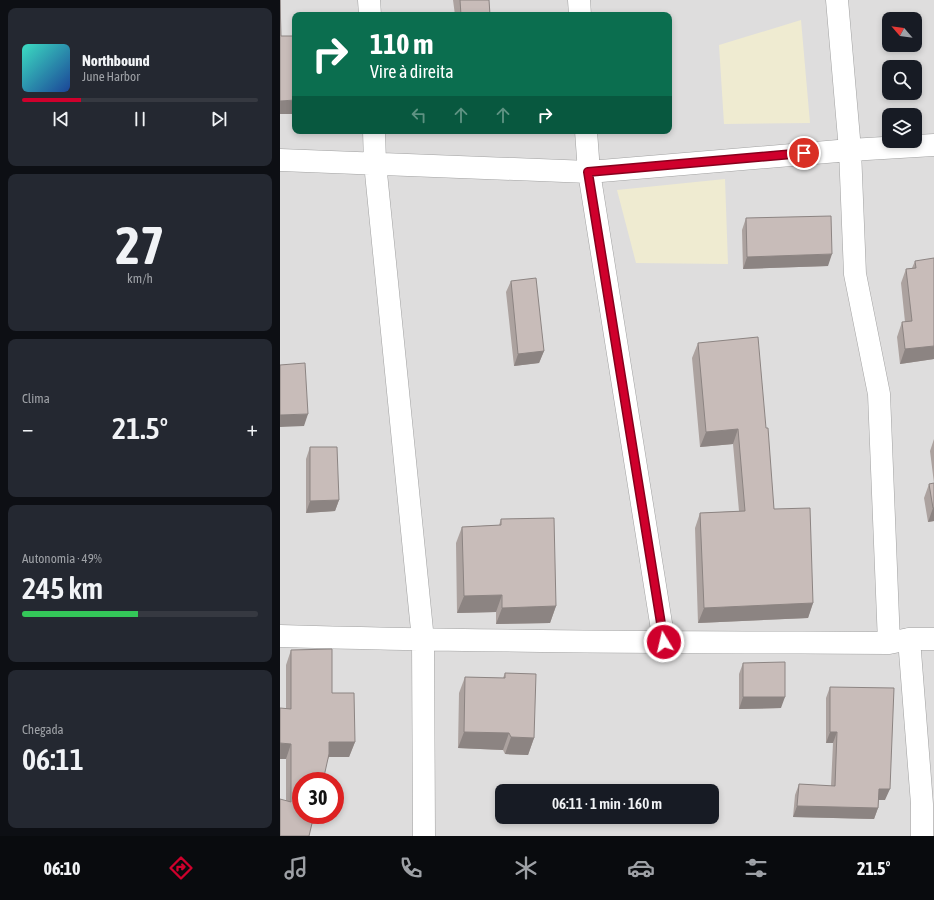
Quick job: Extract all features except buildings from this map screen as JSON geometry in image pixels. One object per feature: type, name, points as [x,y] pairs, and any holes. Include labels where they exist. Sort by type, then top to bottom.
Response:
[{"type":"street","points":[[369,0],[370,12]]},
{"type":"street","points":[[579,0],[580,12]]},
{"type":"street","points":[[837,0],[850,150],[854,274],[879,394],[899,641],[922,804],[922,836]]},
{"type":"street","points":[[374,134],[375,163],[423,640],[424,836]]},
{"type":"street","points":[[586,134],[588,172],[664,642]]},
{"type":"street","points":[[280,160],[588,172],[850,150],[934,145]]},
{"type":"street","points":[[280,636],[423,640],[664,642],[899,641],[934,639]]},
{"type":"shaded area","points":[[280,0],[934,0],[934,836],[280,836]]},
{"type":"shaded area","points":[[801,20],[810,123],[724,124],[719,45]]},
{"type":"shaded area","points":[[725,179],[728,264],[636,263],[617,190]]},
{"type":"route","points":[[664,642],[588,172],[804,153]]}]
